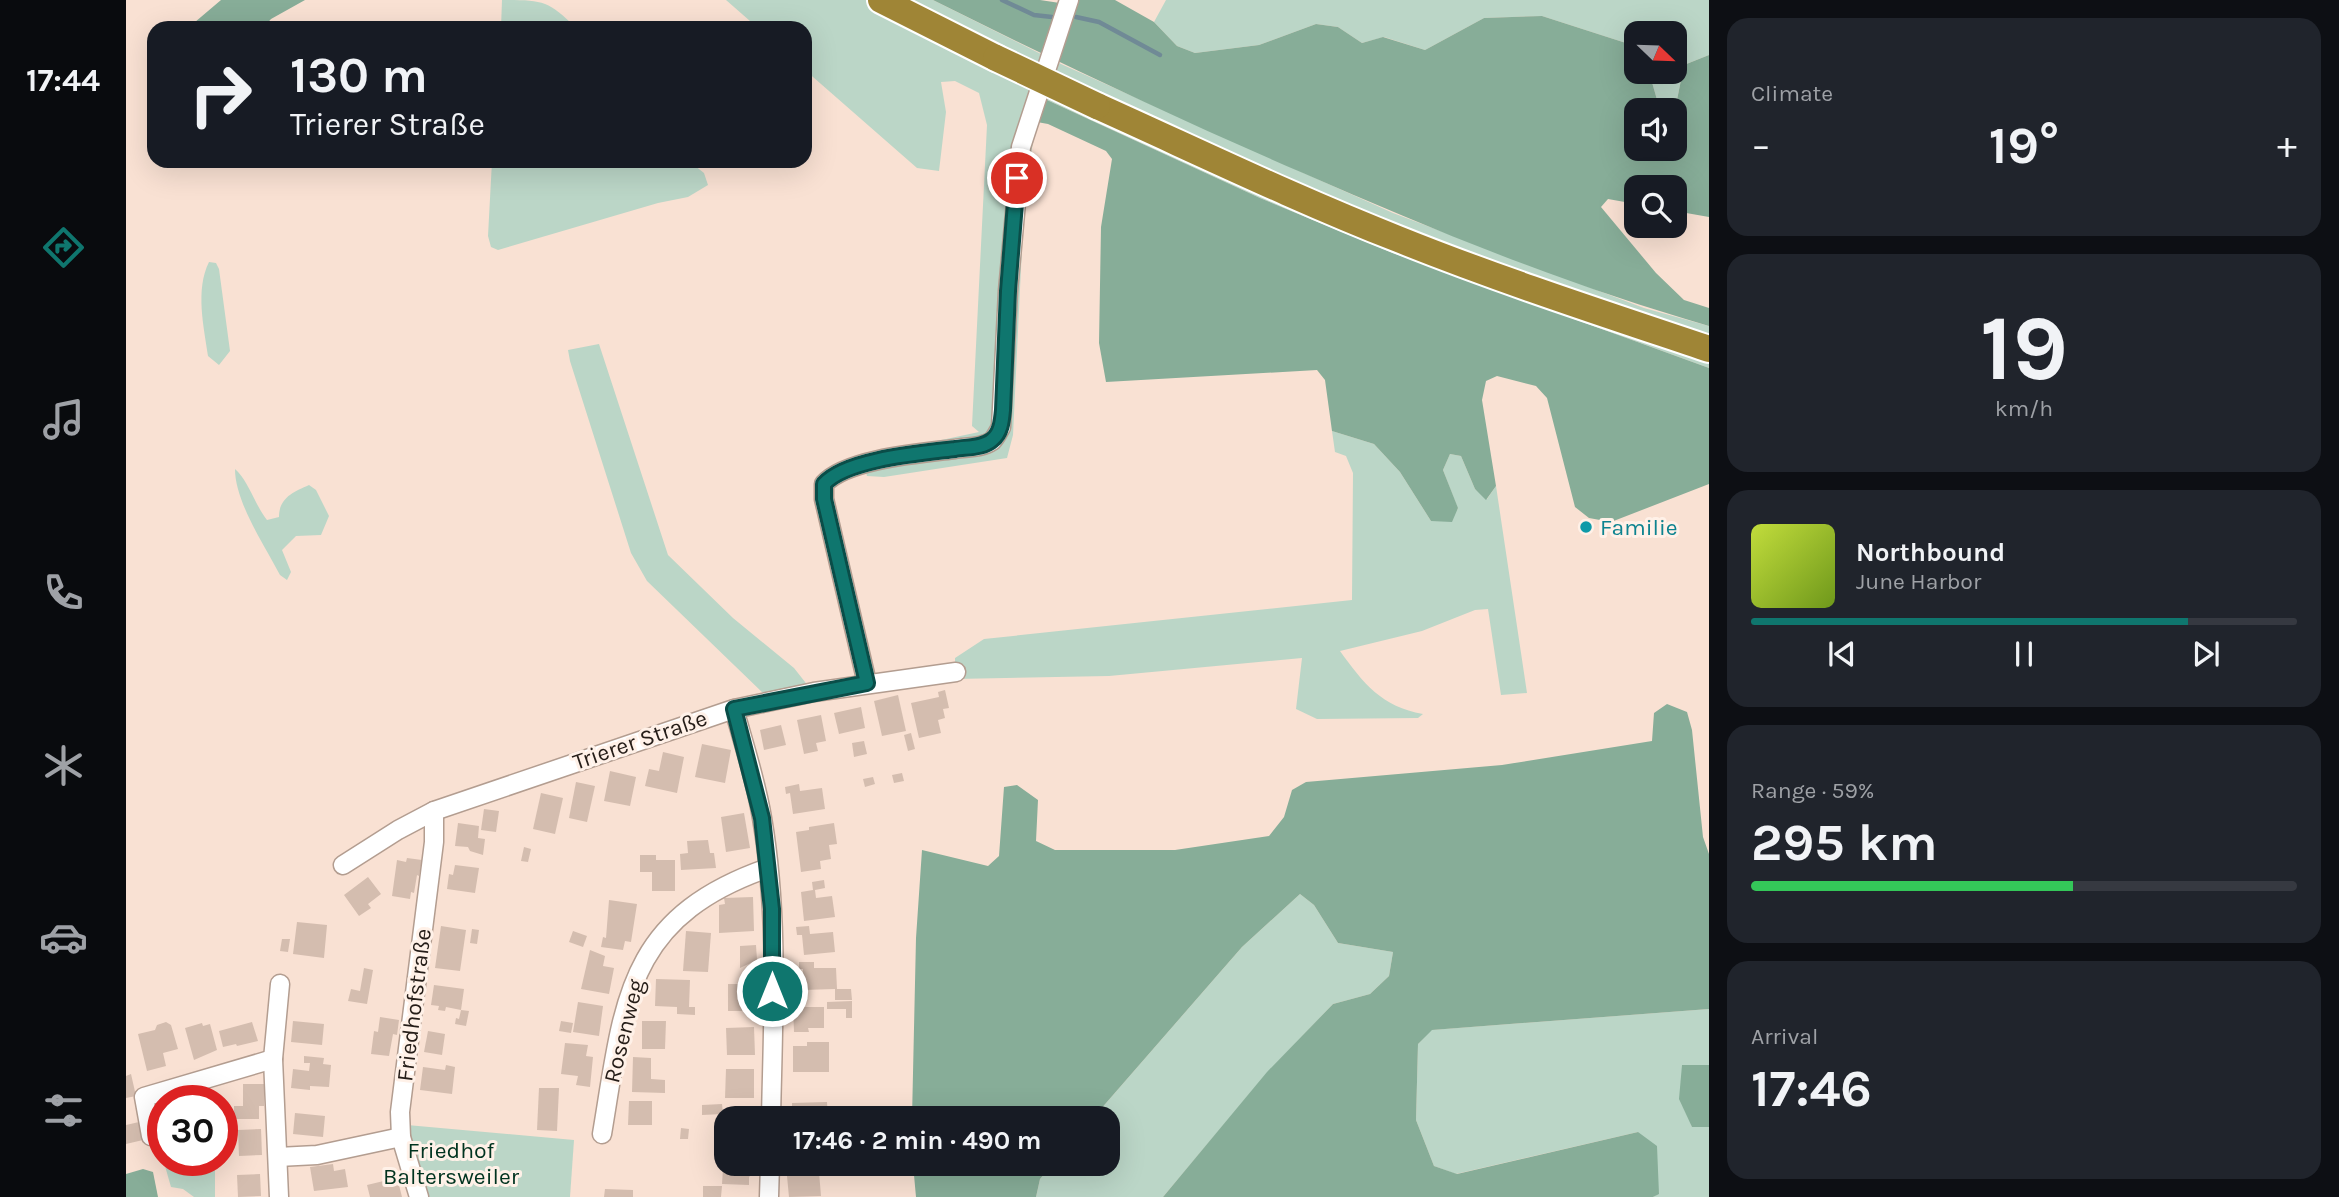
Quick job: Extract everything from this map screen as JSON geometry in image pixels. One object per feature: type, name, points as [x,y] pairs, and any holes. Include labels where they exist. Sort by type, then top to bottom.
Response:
[{"type":"highway","points":[[881,0],[1097,106],[1398,239],[1572,303],[1709,349]]},
{"type":"street","points":[[867,683],[824,499],[824,484],[831,476],[858,465],[920,453],[984,445],[994,439],[1001,427],[1008,291],[1021,147],[1069,0]]},
{"type":"street","name":"Trierer Straße","points":[[343,866],[398,830],[434,811],[734,709],[867,683],[956,672]]},
{"type":"street","points":[[734,709],[762,818],[768,868],[772,922],[771,1106]]},
{"type":"street","name":"Friedhofstraße","points":[[419,1197],[401,1137],[400,1112],[434,842],[434,811]]},
{"type":"street","name":"Rosenweg","points":[[601,1135],[625,1007],[646,957],[664,932],[688,910],[716,890],[768,868]]},
{"type":"street","points":[[279,1197],[273,1059],[280,984]]},
{"type":"street","points":[[185,1085],[273,1059]]},
{"type":"street","points":[[147,1096],[144,1097],[147,1114]]},
{"type":"street","points":[[278,1157],[317,1154],[401,1137]]},
{"type":"street","points":[[769,1197],[770,1176]]},
{"type":"green space","points":[[221,0],[305,0],[269,21],[196,21]]},
{"type":"green space","points":[[502,0],[526,0],[551,7],[568,21],[501,21]]},
{"type":"green space","points":[[726,0],[933,0],[1061,64],[1393,213],[1644,308],[1709,326],[1709,368],[1393,253],[1260,198],[1047,100],[1037,122],[1025,185],[1013,435],[1007,458],[884,477],[867,476],[862,457],[979,432],[972,426],[987,125],[979,93],[955,81],[941,82],[946,112],[939,171],[917,168],[812,76],[812,21],[750,21]]},
{"type":"green space","points":[[933,0],[1040,0],[1073,5],[1075,0],[1115,0],[1154,22],[1177,46],[1195,53],[1259,45],[1316,24],[1338,27],[1362,43],[1383,37],[1425,50],[1484,18],[1542,16],[1624,42],[1624,84],[1652,84],[1657,98],[1624,98],[1624,161],[1687,161],[1687,98],[1677,98],[1680,84],[1687,84],[1687,64],[1709,55],[1709,217],[1687,213],[1687,175],[1624,175],[1624,202],[1608,199],[1601,207],[1624,238],[1684,300],[1709,308],[1709,326],[1554,275],[1403,216],[1256,153]]},
{"type":"green space","points":[[1166,0],[1709,0],[1709,55],[1687,64],[1687,21],[1624,21],[1624,42],[1542,16],[1484,18],[1425,50],[1384,37],[1362,43],[1338,27],[1316,24],[1259,45],[1195,53],[1177,46],[1154,22]]},
{"type":"green space","points":[[1652,84],[1680,84],[1677,98],[1657,98]]},
{"type":"green space","points":[[1047,100],[1260,198],[1393,253],[1709,368],[1709,484],[1611,522],[1589,518],[1575,507],[1547,398],[1536,386],[1497,376],[1486,381],[1482,400],[1496,486],[1486,500],[1475,489],[1461,456],[1450,454],[1443,470],[1458,508],[1452,522],[1431,521],[1400,472],[1374,444],[1332,431],[1325,380],[1317,370],[1106,382],[1099,343],[1101,227],[1112,159],[1106,151],[1048,124],[1037,122],[1042,102]]},
{"type":"green space","points":[[492,168],[698,168],[704,173],[708,185],[688,197],[658,203],[498,250],[491,247],[488,236]]},
{"type":"green space","points":[[209,262],[216,263],[219,269],[230,351],[219,365],[208,356],[203,321],[202,284]]},
{"type":"green space","points":[[599,344],[668,555],[733,618],[794,668],[809,687],[766,696],[647,581],[631,553],[570,361],[568,350]]},
{"type":"green space","points":[[1332,431],[1374,444],[1400,472],[1431,521],[1458,509],[1443,470],[1450,454],[1461,456],[1475,489],[1487,499],[1496,486],[1527,693],[1501,695],[1488,609],[1475,610],[1422,631],[1340,651],[1375,692],[1396,706],[1423,714],[1418,718],[1317,719],[1296,709],[1302,658],[1109,676],[955,679],[955,658],[984,639],[1352,600],[1353,473],[1346,456],[1335,452]]},
{"type":"green space","points":[[235,469],[267,520],[279,517],[284,500],[309,485],[316,490],[329,516],[321,535],[296,536],[282,550],[291,572],[287,580],[280,575],[252,524],[240,495]]},
{"type":"green space","points":[[1667,704],[1687,712],[1692,730],[1703,837],[1709,854],[1709,1009],[1432,1030],[1418,1044],[1416,1120],[1434,1166],[1457,1174],[1638,1132],[1657,1146],[1659,1194],[1653,1197],[1163,1197],[1267,1072],[1333,1004],[1370,994],[1389,976],[1393,952],[1338,943],[1314,905],[1300,894],[1242,947],[1103,1106],[912,1106],[916,938],[922,850],[988,866],[999,856],[1004,787],[1017,785],[1038,800],[1036,841],[1055,850],[1175,850],[1269,836],[1284,817],[1292,790],[1306,782],[1502,765],[1652,741],[1654,713]]},
{"type":"green space","points":[[1300,894],[1314,905],[1338,943],[1393,952],[1389,976],[1370,994],[1333,1004],[1267,1073],[1163,1197],[1036,1197],[1043,1176],[1120,1176],[1120,1106],[1103,1106],[1242,947]]},
{"type":"green space","points":[[1709,1009],[1709,1065],[1682,1065],[1692,1127],[1709,1127],[1709,1197],[1653,1197],[1659,1193],[1638,1132],[1456,1174],[1434,1166],[1416,1120],[1418,1044],[1431,1030]]},
{"type":"green space","points":[[1682,1065],[1709,1065],[1709,1127],[1692,1127],[1679,1099]]},
{"type":"green space","name":"Friedhof Baltersweiler","points":[[407,1125],[574,1140],[570,1197],[423,1197]]},
{"type":"green space","points":[[147,1170],[147,1176],[154,1176],[158,1197],[126,1197],[126,1174]]},
{"type":"green space","points":[[168,1176],[215,1176],[215,1197],[194,1197],[183,1189],[171,1187]]},
{"type":"green space","points":[[914,1176],[1043,1176],[1036,1197],[916,1197]]},
{"type":"building","points":[[945,690],[949,708],[943,709],[945,718],[938,720],[941,733],[919,738],[911,703],[939,697],[938,692]]},
{"type":"building","points":[[898,695],[906,731],[882,736],[874,701]]},
{"type":"building","points":[[861,707],[865,728],[839,734],[834,713]]},
{"type":"building","points":[[821,715],[826,741],[816,743],[818,751],[804,754],[797,720]]},
{"type":"building","points":[[781,725],[786,745],[764,750],[760,730]]},
{"type":"building","points":[[911,733],[915,749],[908,751],[904,735]]},
{"type":"building","points":[[864,741],[867,754],[854,757],[852,743]]},
{"type":"building","points":[[702,744],[731,750],[725,783],[695,777]]},
{"type":"building","points":[[663,752],[684,757],[677,793],[645,786],[649,769],[659,771]]},
{"type":"building","points":[[610,771],[636,777],[630,806],[604,801]]},
{"type":"building","points":[[902,773],[904,781],[894,783],[892,775]]},
{"type":"building","points":[[873,777],[875,784],[865,787],[863,779]]},
{"type":"building","points":[[576,782],[595,786],[587,822],[569,818]]},
{"type":"building","points":[[799,784],[800,791],[822,788],[825,809],[793,814],[790,793],[786,794],[785,787]]},
{"type":"building","points":[[541,793],[563,798],[555,834],[533,829]]},
{"type":"building","points":[[484,809],[499,811],[496,832],[481,830]]},
{"type":"building","points":[[744,813],[750,848],[726,852],[721,817]]},
{"type":"building","points":[[458,823],[479,826],[478,838],[485,839],[483,855],[470,851],[468,847],[455,846]]},
{"type":"building","points":[[834,823],[837,844],[829,845],[831,859],[820,861],[821,869],[801,872],[796,832]]},
{"type":"building","points":[[708,840],[710,853],[714,853],[716,868],[681,870],[680,854],[688,853],[687,841]]},
{"type":"building","points":[[524,847],[531,849],[528,862],[521,861]]},
{"type":"building","points":[[640,855],[656,855],[656,860],[675,860],[675,891],[652,891],[652,872],[640,872]]},
{"type":"building","points":[[407,858],[422,860],[410,899],[392,896],[397,860],[406,862]]},
{"type":"building","points":[[455,865],[479,868],[475,893],[447,889],[449,874],[453,875]]},
{"type":"building","points":[[368,877],[381,894],[368,904],[371,908],[359,916],[344,895]]},
{"type":"building","points":[[824,880],[825,888],[815,890],[816,898],[832,896],[835,917],[804,921],[801,892],[813,890],[812,882]]},
{"type":"building","points":[[753,897],[754,931],[719,933],[719,905],[725,904],[724,898]]},
{"type":"building","points":[[609,900],[637,904],[631,942],[625,941],[623,950],[601,947],[603,937],[606,938]]},
{"type":"building","points":[[297,922],[327,925],[324,958],[293,954]]},
{"type":"building","points":[[441,926],[466,930],[460,971],[435,968]]},
{"type":"building","points":[[809,926],[810,934],[833,932],[835,952],[804,955],[802,935],[797,935],[796,927]]},
{"type":"building","points":[[472,929],[479,930],[477,944],[470,943]]},
{"type":"building","points":[[573,931],[587,936],[583,947],[569,942]]},
{"type":"building","points":[[686,931],[711,933],[708,972],[683,971]]},
{"type":"building","points":[[282,939],[290,939],[288,952],[280,951]]},
{"type":"building","points":[[756,945],[757,960],[740,968],[740,946]]},
{"type":"building","points":[[590,950],[605,956],[603,966],[614,968],[609,994],[581,989]]},
{"type":"building","points":[[799,962],[814,962],[814,968],[836,968],[837,989],[851,989],[852,1000],[835,1000],[835,989],[803,990],[803,969],[799,969]]},
{"type":"building","points":[[364,968],[373,970],[367,1004],[348,1001],[351,989],[360,991]]},
{"type":"building","points":[[656,979],[690,980],[689,1007],[695,1007],[695,1015],[677,1014],[677,1007],[655,1006]]},
{"type":"building","points":[[728,984],[757,984],[757,1011],[728,1011]]},
{"type":"building","points":[[434,985],[464,989],[461,1010],[446,1007],[445,1011],[438,1010],[439,1006],[431,1005]]},
{"type":"building","points":[[852,1001],[852,1018],[846,1018],[846,1009],[827,1009],[827,1002]]},
{"type":"building","points":[[578,1002],[603,1006],[599,1036],[573,1032]]},
{"type":"building","points":[[793,1007],[824,1007],[824,1028],[808,1028],[809,1032],[794,1032]]},
{"type":"building","points":[[461,1010],[469,1011],[466,1026],[455,1024]]},
{"type":"building","points":[[380,1017],[399,1020],[389,1056],[371,1054],[374,1031],[378,1032]]},
{"type":"building","points":[[293,1021],[324,1024],[322,1045],[291,1042]]},
{"type":"building","points":[[561,1021],[573,1023],[571,1033],[559,1031]]},
{"type":"building","points":[[642,1021],[666,1021],[665,1049],[642,1049]]},
{"type":"building","points":[[166,1022],[171,1025],[178,1049],[163,1053],[166,1066],[147,1071],[138,1034],[155,1030],[157,1025]]},
{"type":"building","points":[[252,1022],[258,1041],[223,1047],[219,1031]]},
{"type":"building","points":[[202,1023],[203,1026],[210,1024],[217,1050],[194,1060],[185,1028]]},
{"type":"building","points":[[754,1027],[755,1055],[727,1055],[726,1028]]},
{"type":"building","points":[[428,1031],[445,1034],[442,1055],[424,1052]]},
{"type":"building","points":[[807,1042],[829,1042],[829,1072],[793,1072],[793,1046],[807,1046]]},
{"type":"building","points":[[565,1043],[588,1045],[586,1056],[593,1057],[590,1087],[576,1085],[578,1076],[561,1074]]},
{"type":"building","points":[[304,1056],[324,1058],[323,1064],[331,1065],[329,1087],[310,1086],[310,1090],[291,1088],[293,1069],[309,1071],[310,1063],[304,1063]]},
{"type":"building","points":[[633,1057],[651,1058],[651,1079],[665,1080],[665,1093],[632,1092]]},
{"type":"building","points":[[446,1065],[455,1067],[452,1094],[420,1090],[423,1067],[445,1070]]},
{"type":"building","points":[[726,1069],[754,1069],[754,1098],[725,1098]]},
{"type":"building","points":[[131,1074],[136,1096],[126,1098],[126,1076]]},
{"type":"building","points":[[243,1084],[264,1084],[264,1106],[259,1106],[259,1119],[238,1119],[238,1106],[243,1106]]},
{"type":"building","points":[[539,1088],[559,1088],[557,1131],[537,1130]]},
{"type":"building","points":[[629,1101],[652,1101],[652,1125],[628,1125]]},
{"type":"building","points":[[827,1102],[827,1106],[792,1106],[792,1103]]},
{"type":"building","points":[[702,1105],[722,1106],[714,1106],[714,1114],[702,1115]]},
{"type":"building","points":[[295,1113],[325,1116],[323,1137],[293,1134]]},
{"type":"building","points":[[139,1122],[143,1140],[126,1144],[126,1125]]},
{"type":"building","points":[[681,1128],[689,1129],[688,1139],[680,1139]]},
{"type":"building","points":[[261,1129],[262,1155],[239,1156],[238,1130]]},
{"type":"building","points":[[333,1164],[334,1171],[345,1169],[348,1187],[314,1191],[310,1167]]},
{"type":"building","points":[[260,1174],[261,1196],[238,1197],[238,1175]]},
{"type":"building","points":[[723,1176],[750,1176],[749,1185],[722,1184]]},
{"type":"building","points":[[787,1176],[819,1176],[821,1196],[789,1197]]},
{"type":"building","points":[[392,1179],[394,1186],[399,1185],[402,1197],[370,1197],[367,1185]]},
{"type":"building","points":[[703,1186],[722,1186],[721,1197],[703,1197]]},
{"type":"building","points":[[605,1189],[633,1190],[633,1197],[604,1197]]},
{"type":"waterway","points":[[1002,0],[1034,15],[1052,17]]},
{"type":"waterway","points":[[1076,17],[1099,22],[1160,55]]},
{"type":"place","name":"Familie","points":[[1586,527]]},
{"type":"route","points":[[772,991],[772,909],[762,818],[734,709],[867,683],[824,499],[824,484],[831,476],[858,465],[920,453],[984,445],[994,439],[1001,427],[1003,410],[1008,291],[1017,178]]}]
